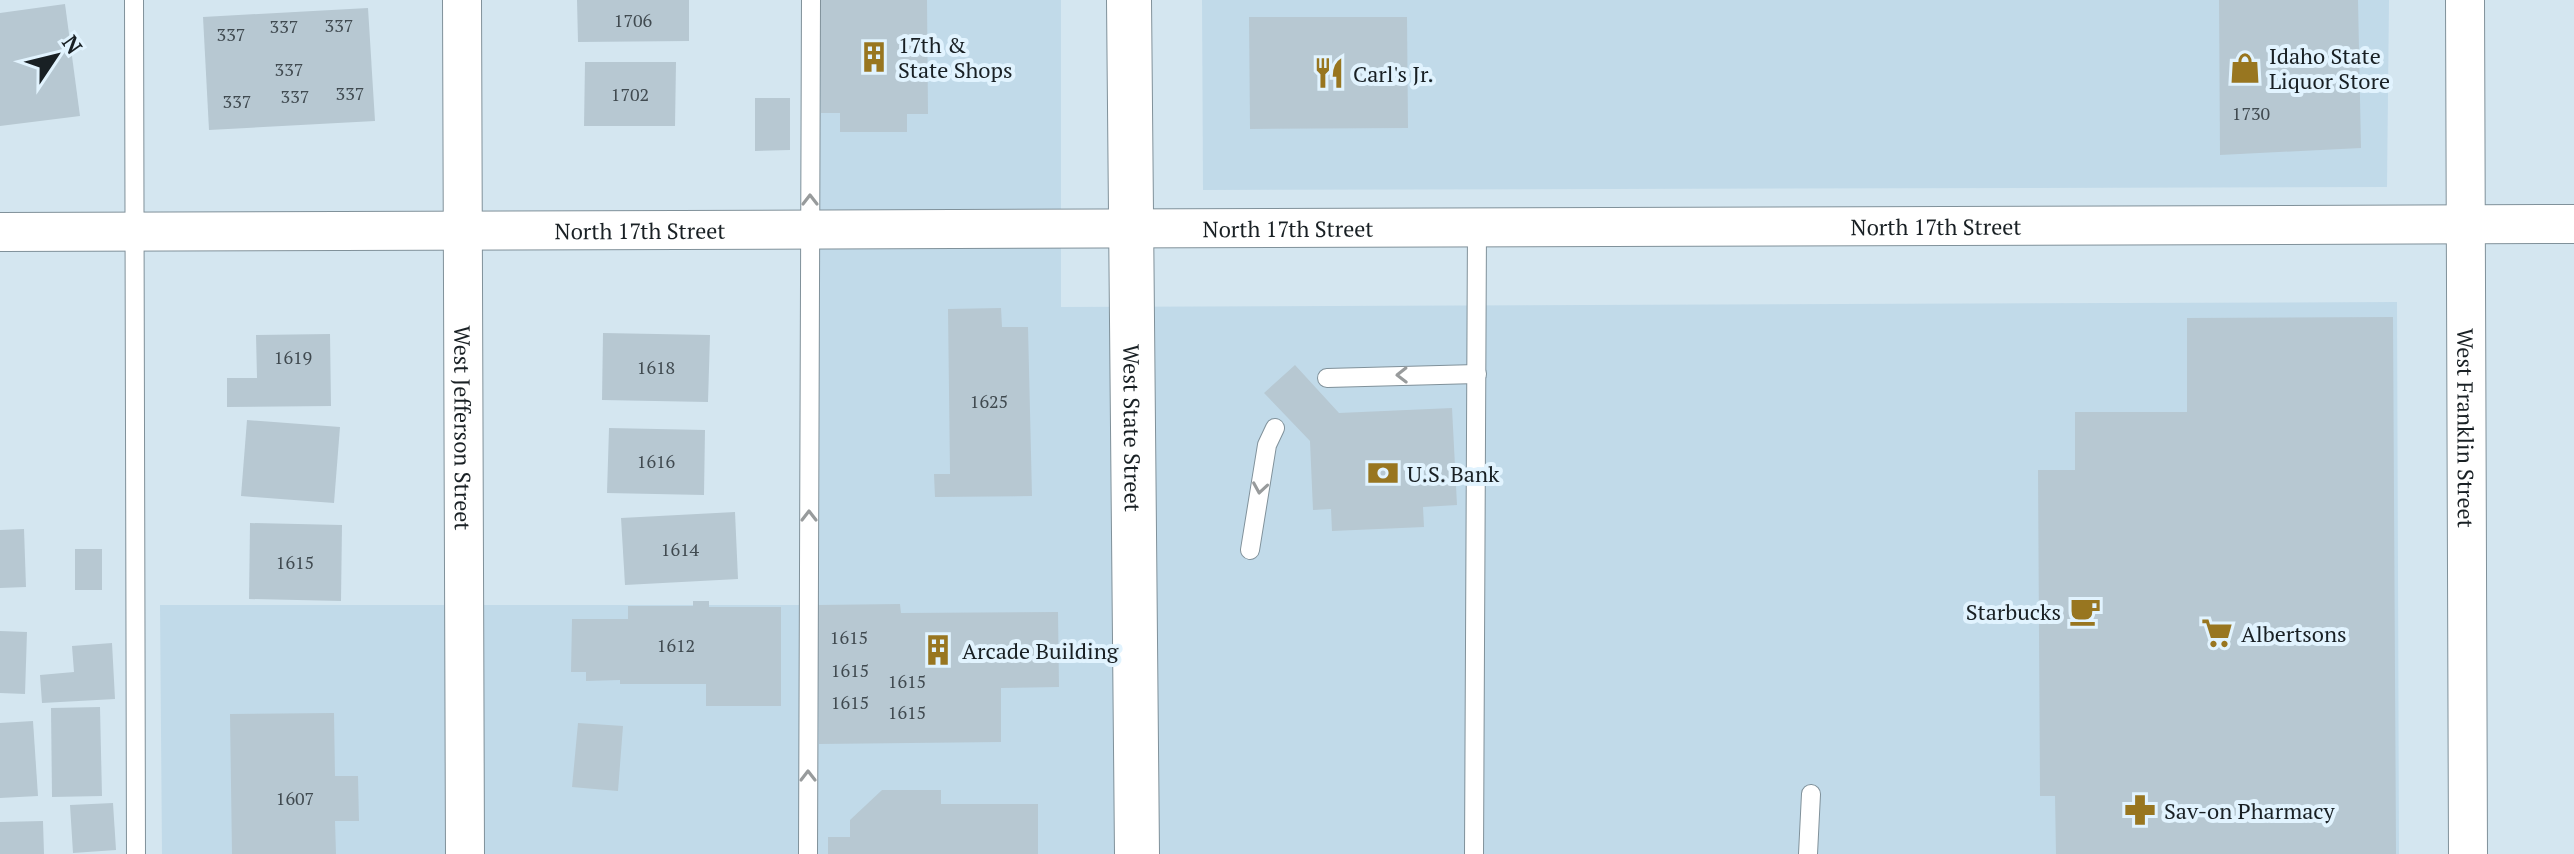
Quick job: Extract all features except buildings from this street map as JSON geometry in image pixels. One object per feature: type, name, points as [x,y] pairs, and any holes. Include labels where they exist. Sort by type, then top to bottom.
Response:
[{"type":"main road","name":"West State Street","points":[[1129,0],[1137,854]]},
{"type":"street","name":"West Jefferson Street","points":[[462,0],[465,854]]},
{"type":"street","name":"West Franklin Street","points":[[2465,0],[2468,854]]},
{"type":"street","name":"North 17th Street","points":[[0,232],[2574,224]]},
{"type":"lane","points":[[134,0],[136,854]]},
{"type":"lane","points":[[808,854],[811,0]]},
{"type":"lane","points":[[1474,854],[1477,227]]},
{"type":"lane","points":[[1327,378],[1477,374]]},
{"type":"lane","points":[[1250,550],[1267,445],[1275,428]]},
{"type":"lane","points":[[1808,854],[1811,794]]},
{"type":"shaded area","points":[[819,0],[1061,0],[1061,307],[2397,302],[2399,854],[162,854],[160,605],[817,605]]},
{"type":"shaded area","points":[[1202,0],[2389,0],[2387,187],[1203,190]]},
{"type":"place","name":"17th & State Shops","points":[[874,57]]},
{"type":"place","name":"Idaho State Liquor Store","points":[[2245,68]]},
{"type":"place","name":"Carl's Jr.","points":[[1329,73]]},
{"type":"place","name":"U.S. Bank","points":[[1383,473]]},
{"type":"place","name":"Starbucks","points":[[2085,611]]},
{"type":"place","name":"Albertsons","points":[[2217,633]]},
{"type":"place","name":"Arcade Building","points":[[938,650]]},
{"type":"place","name":"Sav-on Pharmacy","points":[[2140,810]]}]
